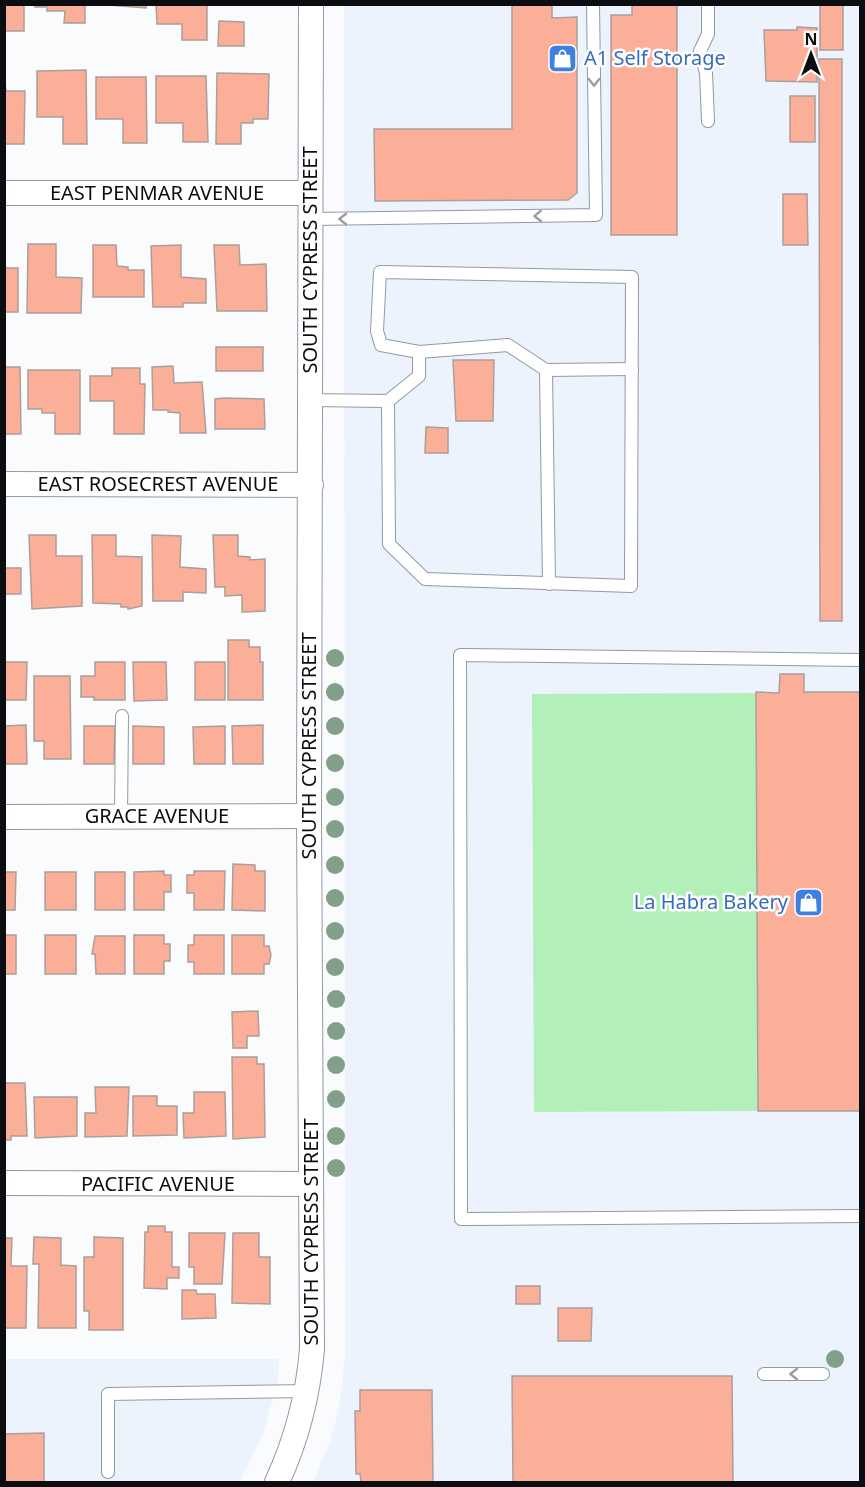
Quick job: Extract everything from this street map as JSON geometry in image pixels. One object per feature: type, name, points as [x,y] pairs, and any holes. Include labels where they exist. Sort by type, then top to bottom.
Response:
[{"type":"street","name":"SOUTH CYPRESS STREET","points":[[277,1482],[293,1448],[309,1391],[312,1349],[309,816],[311,4]]},
{"type":"street","name":"EAST PENMAR AVENUE","points":[[4,193],[310,193]]},
{"type":"street","name":"EAST ROSECREST AVENUE","points":[[4,484],[310,484]]},
{"type":"street","name":"GRACE AVENUE","points":[[4,817],[309,816]]},
{"type":"street","name":"PACIFIC AVENUE","points":[[4,1184],[311,1184]]},
{"type":"lane","points":[[310,219],[596,215],[593,4]]},
{"type":"lane","points":[[708,4],[708,34],[700,51],[706,72],[708,121]]},
{"type":"lane","points":[[388,401],[388,544],[425,579],[631,586],[632,369],[632,277],[380,273],[377,331],[381,345],[419,352],[508,345],[546,370],[632,369]]},
{"type":"lane","points":[[310,400],[388,401],[419,376],[419,352]]},
{"type":"lane","points":[[546,370],[549,584]]},
{"type":"lane","points":[[861,660],[460,655],[461,1218],[861,1216]]},
{"type":"lane","points":[[121,817],[122,716]]},
{"type":"lane","points":[[765,1374],[823,1374]]},
{"type":"lane","points":[[108,1472],[108,1394],[309,1391]]},
{"type":"shaded area","points":[[344,5],[860,5],[860,1482],[313,1482],[330,1441],[339,1408],[345,1357]]},
{"type":"shaded area","points":[[5,1359],[279,1359],[278,1380],[263,1434],[240,1482],[5,1482]]},
{"type":"green space","points":[[756,693],[758,1111],[534,1112],[532,694]]},
{"type":"building","points":[[4,4],[24,4],[24,31],[4,31]]},
{"type":"building","points":[[35,4],[85,4],[85,23],[64,23],[65,11],[47,11],[47,7],[35,7]]},
{"type":"building","points":[[96,4],[146,4],[146,8]]},
{"type":"building","points":[[156,4],[207,4],[207,40],[182,40],[182,24],[157,24]]},
{"type":"building","points":[[512,4],[552,4],[552,18],[577,17],[577,193],[568,200],[375,201],[374,129],[512,129]]},
{"type":"building","points":[[632,4],[677,4],[677,235],[611,235],[611,15],[632,15]]},
{"type":"building","points":[[820,4],[843,4],[843,50],[820,50]]},
{"type":"building","points":[[219,21],[244,22],[244,46],[218,46]]},
{"type":"building","points":[[797,27],[817,28],[817,82],[766,81],[764,30],[797,30]]},
{"type":"building","points":[[819,59],[842,59],[842,621],[820,621]]},
{"type":"building","points":[[86,70],[87,144],[63,144],[63,117],[37,117],[37,71]]},
{"type":"building","points":[[217,73],[269,74],[268,119],[253,119],[253,123],[241,123],[241,144],[216,144]]},
{"type":"building","points":[[4,74],[6,91],[25,91],[24,144],[4,144]]},
{"type":"building","points":[[156,76],[206,76],[208,142],[183,142],[183,123],[156,123]]},
{"type":"building","points":[[96,77],[146,77],[147,143],[123,143],[123,119],[96,119]]},
{"type":"building","points":[[790,96],[815,96],[815,142],[790,142]]},
{"type":"building","points":[[783,194],[807,194],[808,245],[783,245]]},
{"type":"building","points":[[28,244],[56,244],[56,277],[82,278],[81,313],[27,313]]},
{"type":"building","points":[[93,245],[116,245],[117,266],[128,267],[128,270],[144,270],[144,297],[93,297]]},
{"type":"building","points":[[181,245],[181,277],[206,279],[206,303],[183,303],[183,307],[153,307],[151,246]]},
{"type":"building","points":[[214,245],[239,245],[240,265],[266,264],[267,311],[217,311]]},
{"type":"building","points":[[4,262],[6,268],[18,268],[18,312],[4,312]]},
{"type":"building","points":[[216,347],[263,347],[263,371],[216,371]]},
{"type":"building","points":[[453,360],[494,360],[493,421],[456,421]]},
{"type":"building","points":[[173,366],[174,383],[202,382],[206,433],[180,433],[180,413],[153,410],[152,367]]},
{"type":"building","points":[[4,367],[20,367],[21,434],[4,434]]},
{"type":"building","points":[[112,368],[140,368],[140,384],[145,384],[144,434],[114,434],[114,401],[90,401],[90,376],[112,376]]},
{"type":"building","points":[[28,370],[80,370],[80,434],[55,434],[55,413],[42,413],[42,409],[28,409]]},
{"type":"building","points":[[215,399],[264,399],[265,429],[215,429]]},
{"type":"building","points":[[426,427],[448,428],[448,453],[425,453]]},
{"type":"building","points":[[29,535],[56,535],[56,556],[82,556],[82,606],[32,609]]},
{"type":"building","points":[[92,535],[116,535],[116,556],[142,557],[142,606],[128,609],[128,607],[121,607],[121,604],[93,603]]},
{"type":"building","points":[[152,535],[181,536],[180,567],[206,569],[206,593],[183,592],[183,601],[153,601]]},
{"type":"building","points":[[213,535],[238,535],[238,556],[250,557],[250,560],[265,559],[265,611],[242,612],[242,595],[225,596],[225,587],[215,587]]},
{"type":"building","points":[[4,568],[21,568],[21,594],[4,594]]},
{"type":"building","points":[[228,640],[249,640],[249,647],[260,647],[260,662],[263,662],[263,700],[228,700]]},
{"type":"building","points":[[4,662],[27,662],[26,700],[4,700]]},
{"type":"building","points":[[95,662],[125,662],[125,700],[94,700],[94,697],[81,697],[81,676],[95,676]]},
{"type":"building","points":[[133,662],[166,662],[167,700],[134,701]]},
{"type":"building","points":[[195,662],[225,662],[225,700],[195,700]]},
{"type":"building","name":"La Habra Bakery","points":[[780,674],[804,674],[804,692],[860,692],[860,1111],[758,1111],[756,692],[779,693]]},
{"type":"building","points":[[34,676],[70,676],[71,759],[44,759],[44,741],[34,741]]},
{"type":"building","points":[[26,725],[27,764],[4,764],[4,726]]},
{"type":"building","points":[[263,725],[263,764],[233,764],[232,726]]},
{"type":"building","points":[[84,726],[115,726],[114,764],[84,764]]},
{"type":"building","points":[[133,726],[164,727],[164,764],[133,764]]},
{"type":"building","points":[[225,726],[225,764],[194,764],[193,727]]},
{"type":"building","points":[[233,864],[255,865],[255,871],[265,871],[265,911],[232,910]]},
{"type":"building","points":[[164,871],[164,875],[171,875],[171,892],[164,892],[164,910],[134,910],[134,872]]},
{"type":"building","points":[[194,871],[225,871],[224,910],[194,910],[194,893],[187,893],[187,875],[194,875]]},
{"type":"building","points":[[4,872],[16,872],[15,910],[4,910]]},
{"type":"building","points":[[45,872],[76,872],[76,910],[45,910]]},
{"type":"building","points":[[95,872],[125,872],[125,910],[95,910]]},
{"type":"building","points":[[4,935],[16,935],[16,974],[4,974]]},
{"type":"building","points":[[45,935],[76,935],[76,974],[45,974]]},
{"type":"building","points":[[134,935],[164,935],[164,944],[170,944],[170,961],[164,961],[164,974],[134,974]]},
{"type":"building","points":[[194,935],[224,935],[224,974],[194,974],[194,962],[188,962],[188,945],[194,945]]},
{"type":"building","points":[[232,935],[264,935],[264,946],[269,946],[271,955],[269,964],[264,964],[264,974],[232,974]]},
{"type":"building","points":[[95,936],[125,936],[125,974],[96,974],[95,954],[92,954]]},
{"type":"building","points":[[258,1011],[259,1036],[247,1036],[247,1048],[233,1048],[232,1012]]},
{"type":"building","points":[[232,1057],[257,1057],[257,1064],[264,1064],[265,1137],[233,1139]]},
{"type":"building","points":[[4,1083],[25,1083],[27,1136],[11,1136],[11,1140],[4,1140]]},
{"type":"building","points":[[95,1087],[129,1087],[127,1136],[85,1137],[85,1113],[96,1113]]},
{"type":"building","points":[[194,1092],[225,1092],[226,1136],[184,1138],[183,1113],[194,1113]]},
{"type":"building","points":[[133,1096],[157,1096],[157,1106],[177,1106],[177,1135],[133,1136]]},
{"type":"building","points":[[34,1097],[77,1097],[77,1136],[35,1138]]},
{"type":"building","points":[[148,1226],[165,1226],[165,1232],[172,1232],[172,1267],[179,1267],[179,1278],[167,1278],[167,1289],[144,1288],[145,1232],[148,1232]]},
{"type":"building","points":[[189,1233],[225,1233],[222,1284],[194,1284],[194,1267],[189,1267]]},
{"type":"building","points":[[233,1233],[259,1233],[259,1257],[270,1257],[270,1304],[232,1303]]},
{"type":"building","points":[[34,1237],[61,1238],[61,1265],[76,1266],[76,1328],[38,1328],[39,1264],[33,1264]]},
{"type":"building","points":[[94,1237],[123,1238],[123,1330],[89,1330],[89,1311],[84,1311],[84,1257],[94,1257]]},
{"type":"building","points":[[4,1238],[12,1238],[11,1266],[27,1266],[26,1328],[4,1328]]},
{"type":"building","points":[[516,1286],[540,1286],[540,1304],[516,1304]]},
{"type":"building","points":[[182,1290],[196,1290],[197,1294],[215,1294],[216,1318],[182,1319]]},
{"type":"building","points":[[558,1308],[592,1308],[591,1341],[558,1341]]},
{"type":"building","points":[[512,1376],[732,1376],[733,1482],[513,1482]]},
{"type":"building","points":[[360,1390],[432,1390],[433,1482],[361,1482],[360,1474],[356,1474],[355,1411],[360,1411]]},
{"type":"building","points":[[44,1433],[44,1482],[4,1482],[4,1434]]},
{"type":"place","name":"A1 Self Storage","points":[[563,58]]},
{"type":"place","name":"La Habra Bakery","points":[[809,902]]}]
